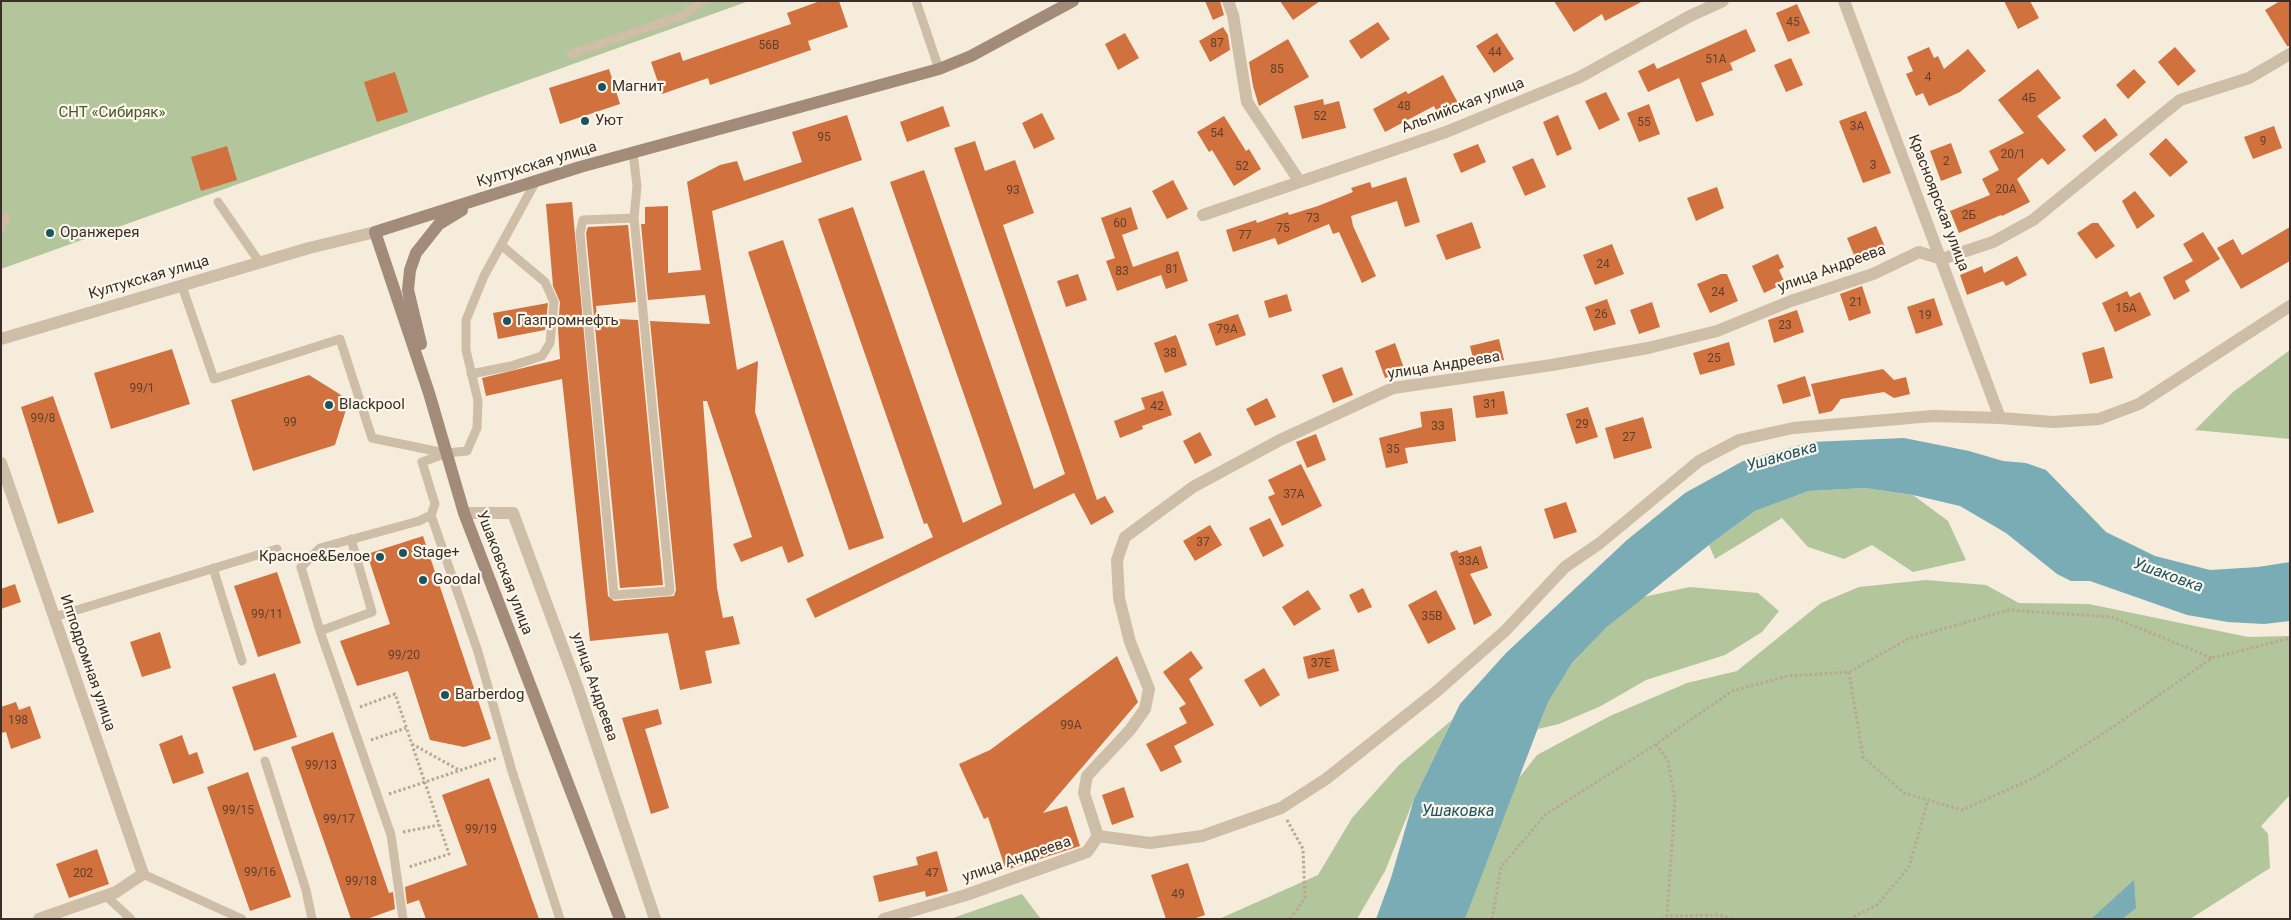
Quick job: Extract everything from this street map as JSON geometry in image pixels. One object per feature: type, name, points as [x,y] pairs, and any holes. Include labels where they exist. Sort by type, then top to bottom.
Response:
[{"type":"main road","name":"Култукская улица","points":[[375,232],[536,181],[939,69],[971,56],[1074,1]]},
{"type":"main road","points":[[429,393],[424,358],[408,290],[410,270],[416,254],[439,224],[482,198]]},
{"type":"main road","name":"Ушаковская улица","points":[[375,232],[429,393],[464,513],[620,919]]},
{"type":"street","points":[[1228,1],[1233,16],[1247,102],[1300,182]]},
{"type":"street","name":"Альпийская улица","points":[[1202,215],[1446,132],[1580,77],[1690,16],[1723,1]]},
{"type":"street","name":"Красноярская улица","points":[[1844,1],[2000,418]]},
{"type":"street","points":[[1942,259],[1993,242],[2033,220],[2180,100],[2249,78],[2290,54]]},
{"type":"street","name":"Култукская улица","points":[[1,339],[260,263],[375,232]]},
{"type":"street","name":"улица Андреева","points":[[884,919],[966,895],[1087,852],[1098,836],[1084,793],[1087,776],[1130,730],[1145,709],[1148,689],[1130,642],[1119,598],[1117,560],[1124,537],[1193,487],[1280,440],[1392,388],[1552,365],[1648,348],[1717,331],[1791,302],[1873,274],[1919,252],[1942,259]]},
{"type":"street","points":[[1098,836],[1150,843],[1202,836],[1281,808],[1326,779],[1437,691],[1505,631],[1565,566],[1600,543],[1699,461],[1740,440],[1794,428],[1933,416],[2053,422],[2099,419],[2138,404],[2290,306]]},
{"type":"street","name":"Ипподромная улица","points":[[1,463],[143,874]]},
{"type":"street","name":"улица Андреева","points":[[464,513],[513,513],[577,686],[655,919]]},
{"type":"street","points":[[39,919],[116,892],[143,874]]},
{"type":"lane","points":[[571,54],[681,16],[703,1]]},
{"type":"lane","points":[[916,1],[939,69]]},
{"type":"lane","points":[[633,153],[637,186],[634,218],[670,591],[614,595],[580,233],[583,220],[634,218]]},
{"type":"lane","points":[[404,919],[391,835],[320,631],[301,567],[320,548],[419,521],[431,515],[436,504],[422,462],[447,453],[467,451],[477,428],[478,401],[466,350],[466,320],[484,276],[536,181]]},
{"type":"lane","points":[[218,202],[260,263]]},
{"type":"lane","points":[[1,228],[6,216]]},
{"type":"lane","points":[[472,374],[511,366],[542,356],[550,343],[554,302],[545,282],[501,245]]},
{"type":"lane","points":[[182,286],[214,379],[340,339],[372,438],[447,453]]},
{"type":"lane","points":[[431,515],[478,652],[507,754],[560,919]]},
{"type":"lane","points":[[320,631],[372,612],[351,539]]},
{"type":"lane","points":[[54,617],[277,549]]},
{"type":"lane","points":[[213,568],[242,661]]},
{"type":"lane","points":[[265,761],[306,890],[312,919]]},
{"type":"lane","points":[[143,874],[242,919]]},
{"type":"lane","points":[[105,895],[131,919]]},
{"type":"path","points":[[1492,919],[1500,867],[1545,814],[1656,744],[1732,691],[1788,676],[1849,672],[1908,639],[2009,610],[2112,617],[2212,658]]},
{"type":"path","points":[[1849,672],[1863,757],[1904,793],[1962,810],[2034,778],[2116,725],[2212,658],[2290,638]]},
{"type":"path","points":[[348,711],[395,694],[449,854],[396,871]]},
{"type":"path","points":[[360,744],[406,728]]},
{"type":"path","points":[[412,744],[459,770]]},
{"type":"path","points":[[1656,744],[1668,761],[1675,800],[1667,916]]},
{"type":"path","points":[[378,798],[507,754]]},
{"type":"path","points":[[1849,919],[1877,905],[1909,867],[1928,800]]},
{"type":"path","points":[[1281,808],[1303,849],[1305,898],[1290,919]]},
{"type":"path","points":[[391,835],[439,825]]},
{"type":"path","points":[[1661,919],[1667,916],[1720,915],[1734,919]]},
{"type":"green space","name":"СНТ «Сибиряк»","points":[[1,1],[749,1],[1,269]]},
{"type":"green space","points":[[2290,350],[2290,439],[2195,430],[2233,392]]},
{"type":"green space","points":[[1865,488],[1913,495],[1948,521],[1966,560],[1913,572],[1872,545],[1844,559],[1808,547],[1782,518],[1715,559],[1709,545],[1755,511],[1809,491]]},
{"type":"green space","points":[[1926,580],[1986,585],[2019,603],[2089,604],[2248,637],[2290,636],[2290,795],[2261,826],[2268,834],[2270,868],[2190,919],[1465,919],[1515,783],[1537,755],[1610,716],[1687,683],[1737,671],[1821,603],[1859,587]]},
{"type":"green space","points":[[1690,587],[1758,593],[1779,611],[1762,632],[1725,655],[1646,680],[1601,706],[1559,724],[1538,729],[1548,701],[1572,663],[1607,627],[1643,597]]},
{"type":"green space","points":[[1452,720],[1414,799],[1385,871],[1357,919],[1219,919],[1318,875],[1352,818],[1399,765]]},
{"type":"green space","points":[[1022,894],[1041,919],[950,919]]},
{"type":"water","name":"Ушаковка","points":[[1904,438],[1969,451],[2003,461],[2026,463],[2046,470],[2106,532],[2155,556],[2210,570],[2258,567],[2290,562],[2290,621],[2264,624],[2228,622],[2187,615],[2090,581],[2071,581],[2057,574],[2006,533],[1960,506],[1913,495],[1865,488],[1809,491],[1755,511],[1709,545],[1607,627],[1572,663],[1548,702],[1465,919],[1376,919],[1391,878],[1414,799],[1460,704],[1506,653],[1627,540],[1685,493],[1743,461],[1811,442]]},
{"type":"water","points":[[2134,880],[2136,908],[2122,919],[2091,919]]},
{"type":"building","points":[[820,1],[839,1],[848,27],[808,41],[811,50],[710,85],[708,78],[662,94],[651,62],[680,52],[683,61],[791,24],[787,13]]},
{"type":"building","points":[[1205,1],[1220,1],[1224,15],[1213,20]]},
{"type":"building","points":[[1280,1],[1320,1],[1293,20]]},
{"type":"building","points":[[1554,1],[1643,1],[1605,21],[1602,14],[1574,32]]},
{"type":"building","points":[[2004,1],[2030,1],[2039,18],[2018,29]]},
{"type":"building","points":[[2280,1],[2290,1],[2290,46],[2287,46],[2265,10]]},
{"type":"building","points":[[1797,4],[1810,33],[1788,42],[1776,13]]},
{"type":"building","points":[[1378,22],[1390,39],[1361,59],[1349,41]]},
{"type":"building","points":[[1223,27],[1228,35],[1230,50],[1210,62],[1199,41]]},
{"type":"building","points":[[1746,29],[1756,51],[1730,63],[1733,70],[1701,83],[1714,115],[1696,122],[1679,78],[1648,92],[1638,71],[1654,63],[1657,69]]},
{"type":"building","points":[[1125,33],[1139,58],[1118,70],[1105,44]]},
{"type":"building","points":[[1497,33],[1514,59],[1494,73],[1476,46]]},
{"type":"building","points":[[1288,39],[1309,77],[1259,106],[1249,62]]},
{"type":"building","points":[[1929,47],[1934,58],[1938,56],[1944,69],[1968,49],[1986,71],[1960,92],[1929,106],[1923,93],[1916,96],[1906,74],[1913,71],[1907,57]]},
{"type":"building","points":[[2175,47],[2196,71],[2178,86],[2158,62]]},
{"type":"building","points":[[1791,58],[1803,85],[1786,92],[1774,65]]},
{"type":"building","points":[[609,69],[620,104],[560,124],[549,88]]},
{"type":"building","points":[[2038,69],[2061,98],[2037,116],[2066,150],[2048,165],[2042,158],[2017,179],[2030,202],[2002,216],[1959,233],[1950,211],[1990,195],[1982,179],[1999,170],[1989,151],[2024,133],[1998,100]]},
{"type":"building","points":[[2134,69],[2146,82],[2128,99],[2116,85]]},
{"type":"building","points":[[395,72],[408,112],[377,122],[364,82]]},
{"type":"building","points":[[1443,75],[1458,103],[1438,114],[1434,106],[1385,132],[1373,109],[1406,91],[1408,94]]},
{"type":"building","points":[[1606,92],[1620,120],[1599,130],[1585,101]]},
{"type":"building","points":[[1323,99],[1324,105],[1339,101],[1346,128],[1302,139],[1294,106]]},
{"type":"building","points":[[1649,104],[1660,134],[1639,142],[1627,113]]},
{"type":"building","points":[[943,106],[950,126],[907,142],[900,122]]},
{"type":"building","points":[[1866,111],[1891,173],[1863,183],[1839,121]]},
{"type":"building","points":[[1042,113],[1055,139],[1034,149],[1022,123]]},
{"type":"building","points":[[847,115],[862,160],[712,211],[737,370],[758,361],[755,412],[804,556],[788,563],[782,546],[741,562],[733,544],[752,537],[707,401],[703,401],[717,588],[723,618],[733,616],[740,644],[705,651],[712,683],[680,690],[668,633],[590,641],[562,379],[486,396],[482,378],[560,359],[558,329],[560,302],[553,286],[546,204],[572,202],[608,596],[614,601],[674,596],[676,590],[650,321],[710,324],[705,295],[648,300],[641,224],[645,224],[645,207],[668,206],[668,273],[701,270],[687,182],[720,165],[737,161],[744,181],[802,162],[792,132]]},
{"type":"building","points":[[1558,115],[1572,149],[1557,156],[1543,122]]},
{"type":"building","points":[[1224,116],[1246,151],[1249,149],[1261,169],[1234,186],[1212,150],[1209,152],[1197,132]]},
{"type":"building","points":[[2105,118],[2118,135],[2095,152],[2082,136]]},
{"type":"building","points":[[2274,126],[2282,148],[2253,159],[2244,137]]},
{"type":"building","points":[[2166,138],[2188,162],[2170,177],[2149,154]]},
{"type":"building","points":[[975,141],[985,171],[1015,160],[1034,213],[1003,225],[1097,500],[1105,496],[1114,512],[1091,525],[1074,493],[815,618],[806,599],[933,537],[927,523],[924,524],[818,219],[853,207],[963,523],[1002,504],[890,182],[924,170],[1034,489],[1065,474],[954,148]]},
{"type":"building","points":[[1951,143],[1962,173],[1941,181],[1930,151]]},
{"type":"building","points":[[1478,144],[1486,162],[1461,173],[1453,154]]},
{"type":"building","points":[[227,146],[237,180],[201,191],[191,157]]},
{"type":"building","points":[[1533,158],[1546,187],[1525,196],[1512,167]]},
{"type":"building","points":[[1406,177],[1420,222],[1405,227],[1397,201],[1351,216],[1353,226],[1376,276],[1362,283],[1339,232],[1333,234],[1329,224],[1278,245],[1275,238],[1233,252],[1226,230],[1256,220],[1257,223],[1288,212],[1289,215],[1318,206],[1353,192],[1351,188],[1370,182],[1372,188]]},
{"type":"building","points":[[1173,180],[1188,209],[1167,219],[1152,191]]},
{"type":"building","points":[[1717,187],[1724,208],[1696,221],[1687,198]]},
{"type":"building","points":[[2135,191],[2155,216],[2137,229],[2122,201]]},
{"type":"building","points":[[1131,207],[1138,229],[1122,235],[1133,267],[1178,251],[1188,281],[1166,289],[1161,275],[1117,291],[1106,261],[1115,258],[1101,218]]},
{"type":"building","points":[[1472,222],[1481,248],[1446,260],[1436,235]]},
{"type":"building","points":[[2092,223],[2098,223],[2115,246],[2096,259],[2077,233]]},
{"type":"building","points":[[628,225],[636,302],[596,306],[597,318],[638,320],[663,585],[620,588],[586,233],[588,227]]},
{"type":"building","points":[[1876,226],[1885,247],[1856,260],[1847,238]]},
{"type":"building","points":[[2290,227],[2290,261],[2241,289],[2217,248],[2233,239],[2242,255]]},
{"type":"building","points":[[2203,232],[2220,259],[2185,281],[2190,291],[2174,300],[2163,277],[2193,261],[2183,244]]},
{"type":"building","points":[[783,240],[884,538],[849,550],[748,252]]},
{"type":"building","points":[[1612,244],[1624,274],[1595,285],[1583,255]]},
{"type":"building","points":[[1778,254],[1784,267],[1779,270],[1785,283],[1764,293],[1752,266]]},
{"type":"building","points":[[2017,256],[2027,275],[2006,286],[2003,281],[1967,295],[1960,275],[1982,266],[1984,273]]},
{"type":"building","points":[[1078,274],[1087,300],[1066,307],[1057,281]]},
{"type":"building","points":[[1721,274],[1727,274],[1738,301],[1710,313],[1697,284]]},
{"type":"building","points":[[1862,286],[1871,313],[1849,321],[1840,294]]},
{"type":"building","points":[[2127,291],[2130,297],[2140,292],[2151,315],[2115,332],[2102,303]]},
{"type":"building","points":[[1287,294],[1292,311],[1269,318],[1264,301]]},
{"type":"building","points":[[1934,298],[1943,325],[1916,334],[1907,307]]},
{"type":"building","points":[[1607,299],[1616,324],[1594,331],[1585,307]]},
{"type":"building","points":[[1652,302],[1660,327],[1639,334],[1630,310]]},
{"type":"building","points":[[548,303],[545,330],[498,339],[493,313]]},
{"type":"building","points":[[1797,310],[1804,332],[1774,343],[1768,320]]},
{"type":"building","points":[[1238,314],[1246,335],[1216,346],[1208,324]]},
{"type":"building","points":[[1176,335],[1187,365],[1165,373],[1154,343]]},
{"type":"building","points":[[1499,339],[1504,360],[1475,366],[1470,346]]},
{"type":"building","points":[[1729,342],[1735,365],[1700,375],[1693,353]]},
{"type":"building","points":[[1395,343],[1405,371],[1385,378],[1375,351]]},
{"type":"building","points":[[2104,347],[2113,378],[2090,384],[2082,353]]},
{"type":"building","points":[[172,349],[190,404],[111,429],[94,373]]},
{"type":"building","points":[[1342,367],[1353,395],[1333,403],[1322,375]]},
{"type":"building","points":[[1883,369],[1894,380],[1906,377],[1910,394],[1894,398],[1884,392],[1841,399],[1832,411],[1819,414],[1811,384]]},
{"type":"building","points":[[309,375],[349,400],[335,445],[253,471],[231,400]]},
{"type":"building","points":[[1805,376],[1811,396],[1783,404],[1777,385]]},
{"type":"building","points":[[1163,391],[1172,415],[1142,426],[1143,429],[1120,438],[1114,421],[1145,409],[1141,398]]},
{"type":"building","points":[[1504,391],[1508,414],[1476,418],[1473,396]]},
{"type":"building","points":[[53,396],[94,512],[58,524],[21,407]]},
{"type":"building","points":[[1267,398],[1276,417],[1255,426],[1246,409]]},
{"type":"building","points":[[1588,407],[1598,437],[1576,444],[1566,414]]},
{"type":"building","points":[[1452,408],[1456,441],[1405,448],[1408,463],[1386,468],[1379,438],[1422,427],[1420,412]]},
{"type":"building","points":[[1643,417],[1652,448],[1614,459],[1605,428]]},
{"type":"building","points":[[1200,432],[1212,455],[1195,464],[1183,441]]},
{"type":"building","points":[[1316,434],[1326,460],[1307,468],[1296,442]]},
{"type":"building","points":[[1301,464],[1322,506],[1282,526],[1268,497],[1275,494],[1268,480]]},
{"type":"building","points":[[1566,502],[1577,532],[1554,539],[1544,509]]},
{"type":"building","points":[[1270,518],[1284,546],[1263,557],[1249,528]]},
{"type":"building","points":[[1210,525],[1222,545],[1195,561],[1183,541]]},
{"type":"building","points":[[423,536],[491,739],[464,747],[430,740],[408,671],[357,686],[340,641],[390,624],[367,554]]},
{"type":"building","points":[[1481,546],[1488,568],[1470,574],[1492,615],[1474,625],[1450,553],[1457,550],[1459,553]]},
{"type":"building","points":[[277,572],[301,643],[258,657],[234,586]]},
{"type":"building","points":[[15,584],[21,602],[1,609],[1,589]]},
{"type":"building","points":[[1363,588],[1372,607],[1358,613],[1349,595]]},
{"type":"building","points":[[1308,590],[1321,609],[1294,626],[1282,607]]},
{"type":"building","points":[[1436,590],[1456,629],[1428,644],[1408,605]]},
{"type":"building","points":[[160,632],[171,668],[142,677],[130,642]]},
{"type":"building","points":[[1334,649],[1339,671],[1308,679],[1303,657]]},
{"type":"building","points":[[1191,651],[1203,668],[1189,679],[1214,725],[1174,746],[1182,762],[1161,772],[1146,744],[1187,723],[1179,708],[1186,704],[1163,672]]},
{"type":"building","points":[[1117,656],[1138,702],[1043,813],[1067,806],[1080,846],[1006,870],[988,817],[984,819],[959,764],[990,750]]},
{"type":"building","points":[[1264,668],[1280,695],[1260,707],[1244,680]]},
{"type":"building","points":[[275,673],[297,737],[254,751],[232,687]]},
{"type":"building","points":[[16,702],[19,710],[30,706],[41,738],[11,749],[6,732],[1,733],[1,707]]},
{"type":"building","points":[[658,709],[662,724],[645,729],[669,808],[651,814],[622,718]]},
{"type":"building","points":[[333,732],[389,893],[393,892],[395,909],[367,919],[351,919],[291,747]]},
{"type":"building","points":[[182,735],[189,755],[197,752],[204,773],[173,784],[159,744]]},
{"type":"building","points":[[248,772],[291,897],[250,911],[207,787]]},
{"type":"building","points":[[489,778],[539,919],[426,919],[419,900],[407,904],[405,887],[467,865],[442,795]]},
{"type":"building","points":[[1124,787],[1134,817],[1112,825],[1102,795]]},
{"type":"building","points":[[97,849],[109,884],[69,898],[56,864]]},
{"type":"building","points":[[937,851],[948,891],[926,897],[925,891],[879,902],[873,876],[918,865],[916,857]]},
{"type":"building","points":[[1188,863],[1205,915],[1193,919],[1166,919],[1151,875]]},
{"type":"place","name":"Магнит","points":[[602,87]]},
{"type":"place","name":"Уют","points":[[585,121]]},
{"type":"place","name":"Оранжерея","points":[[50,233]]},
{"type":"place","name":"Газпромнефть","points":[[507,321]]},
{"type":"place","name":"Blackpool","points":[[329,405]]},
{"type":"place","name":"Stage+","points":[[403,553]]},
{"type":"place","name":"Красное&Белое","points":[[380,557]]},
{"type":"place","name":"Goodal","points":[[423,580]]},
{"type":"place","name":"Barberdog","points":[[445,695]]}]
